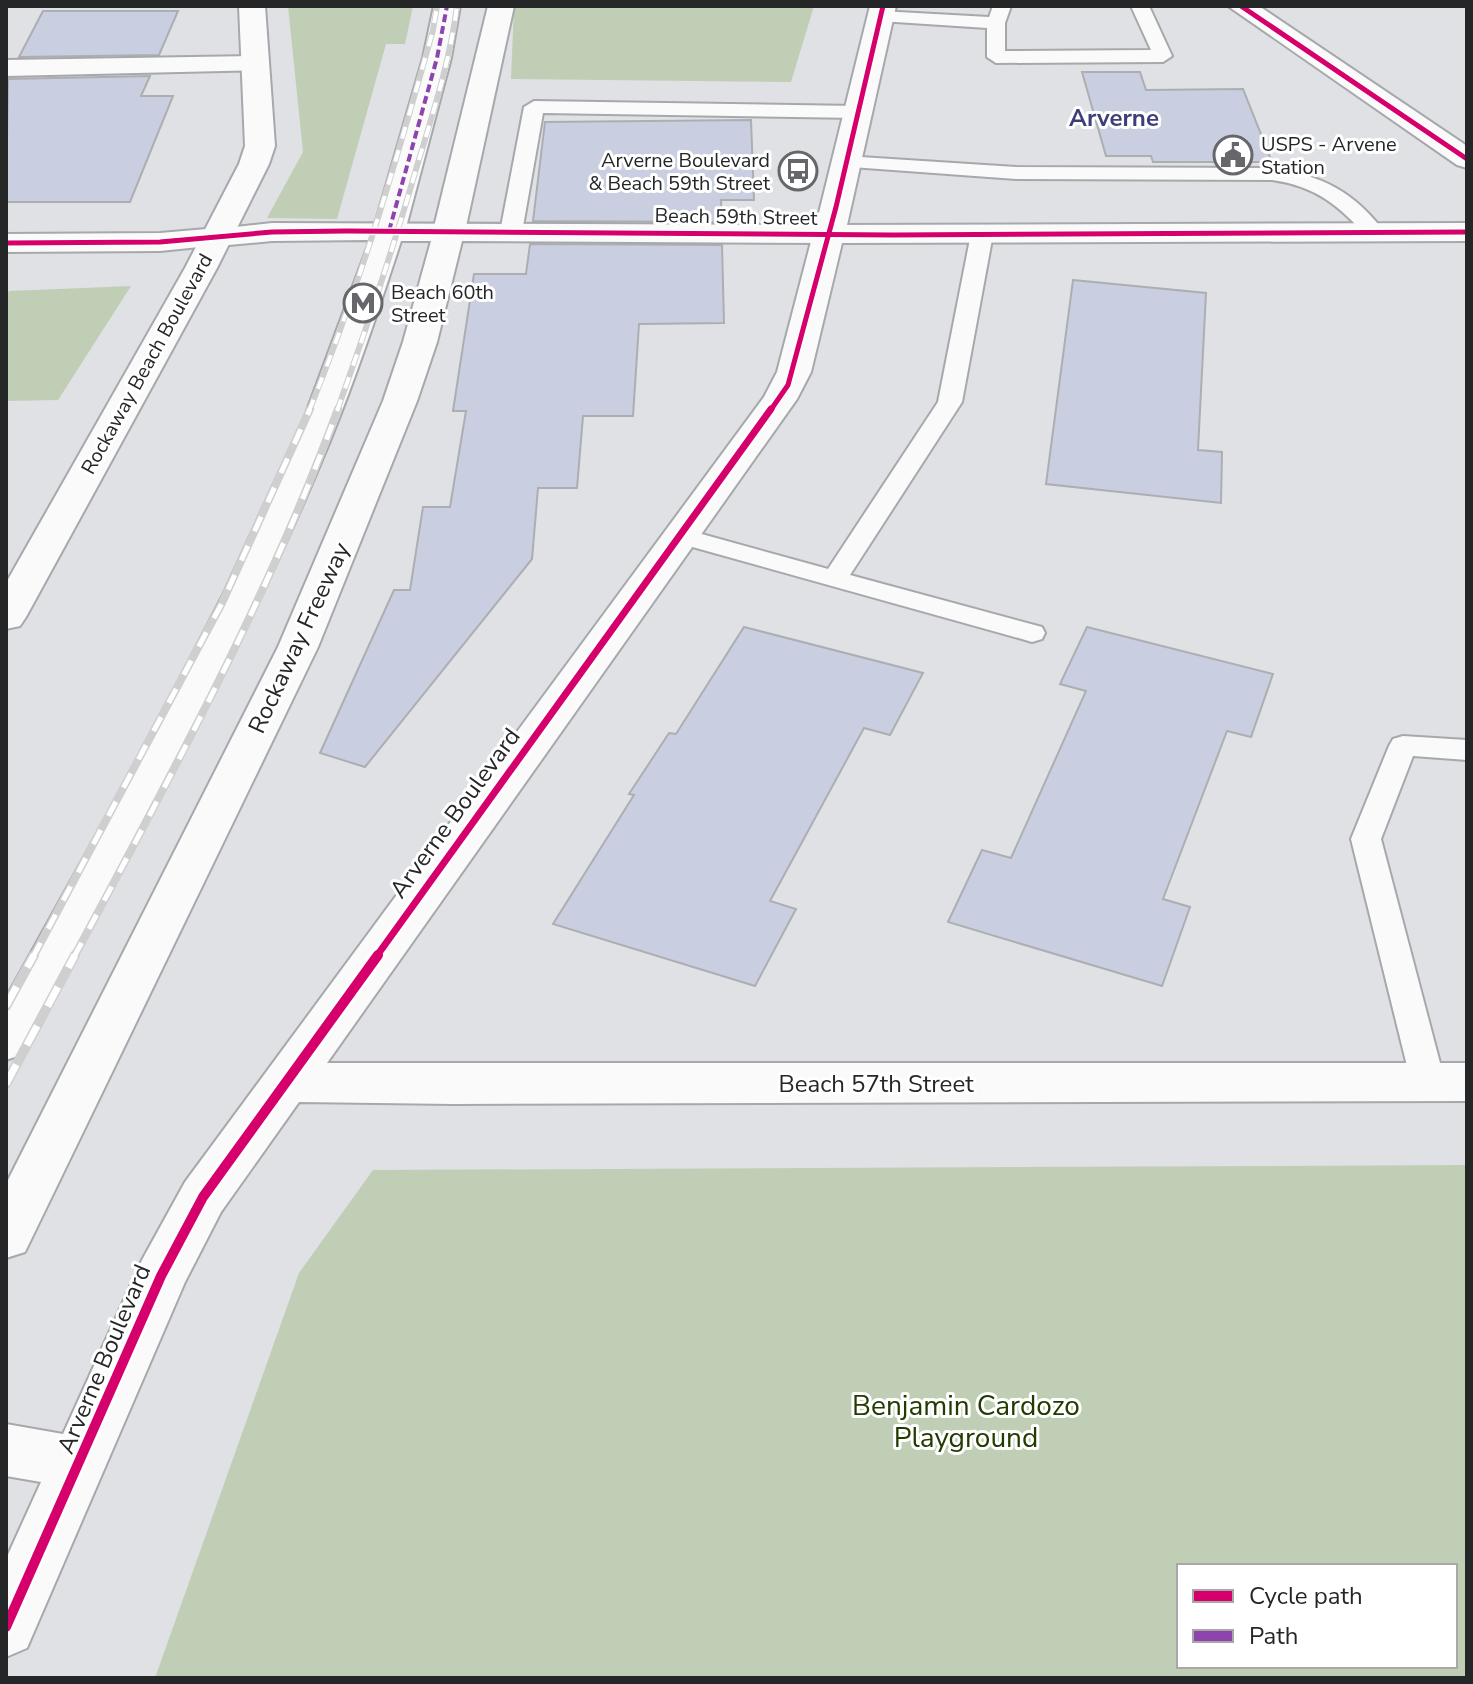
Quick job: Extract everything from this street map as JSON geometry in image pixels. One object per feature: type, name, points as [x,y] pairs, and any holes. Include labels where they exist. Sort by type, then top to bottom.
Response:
[{"type":"street","name":"Rockaway Beach Boulevard","points":[[6,617],[218,237],[254,164],[260,146],[252,6]]},
{"type":"street","points":[[6,1041],[173,736],[250,580],[314,438],[389,231],[437,58],[447,6]]},
{"type":"street","name":"Rockaway Freeway","points":[[6,1236],[304,634],[400,401],[420,342],[449,231],[501,6]]},
{"type":"street","points":[[1241,6],[1467,159]]},
{"type":"street","name":"Arverne Boulevard","points":[[6,1627],[181,1235],[203,1197],[788,385],[829,234],[882,11]]},
{"type":"street","points":[[6,68],[254,64]]},
{"type":"street","name":"Beach 59th Street","points":[[6,243],[160,242],[272,232],[389,231],[829,234],[1467,232]]},
{"type":"street","name":"Beach 57th Street","points":[[284,1082],[454,1085],[1447,1082]]},
{"type":"street","points":[[6,1450],[80,1463]]},
{"type":"lane","points":[[882,11],[999,15],[996,57],[1163,56],[1140,6]]},
{"type":"lane","points":[[511,232],[534,107],[858,112]]},
{"type":"lane","points":[[845,162],[1016,173],[1272,174],[1298,177],[1322,184],[1347,200],[1374,233]]},
{"type":"lane","points":[[835,578],[950,402],[982,234]]},
{"type":"lane","points":[[680,536],[1032,633]]},
{"type":"lane","points":[[1447,1082],[1366,839],[1403,746],[1467,750]]},
{"type":"green space","points":[[288,6],[413,6],[405,44],[386,44],[337,219],[267,218],[303,152]]},
{"type":"green space","points":[[514,6],[814,6],[791,82],[511,79]]},
{"type":"green space","points":[[131,286],[58,400],[6,401],[6,297],[9,291]]},
{"type":"green space","name":"Benjamin Cardozo Playground","points":[[1467,1165],[1467,1678],[155,1678],[299,1273],[373,1170]]},
{"type":"building","points":[[43,11],[178,11],[159,55],[19,57]]},
{"type":"building","points":[[1082,72],[1140,72],[1146,90],[1243,89],[1272,162],[1153,162],[1151,156],[1106,156]]},
{"type":"building","points":[[150,76],[141,96],[173,96],[130,202],[6,202],[8,79]]},
{"type":"building","points":[[751,120],[754,200],[721,200],[722,222],[533,221],[545,122]]},
{"type":"building","points":[[530,244],[722,245],[724,323],[639,324],[633,416],[583,416],[577,488],[538,488],[532,559],[365,767],[320,753],[394,590],[410,590],[423,507],[450,507],[466,411],[453,411],[474,274],[526,274]]},
{"type":"building","points":[[1073,280],[1206,293],[1198,450],[1222,452],[1221,503],[1046,484]]},
{"type":"building","points":[[744,627],[923,673],[890,735],[864,728],[770,901],[796,909],[755,986],[553,924],[634,795],[629,794],[669,733],[676,734]]},
{"type":"building","points":[[1087,627],[1273,674],[1251,737],[1227,731],[1163,899],[1190,907],[1162,986],[948,922],[982,850],[1011,858],[1086,691],[1060,684]]},
{"type":"railway","points":[[309,411],[377,222],[433,30],[437,6]]},
{"type":"railway","points":[[337,411],[389,259],[429,126],[457,6]]},
{"type":"railway","points":[[33,957],[222,603],[310,409]]},
{"type":"railway","points":[[74,957],[249,619],[281,550],[338,409]]},
{"type":"railway","points":[[6,1006],[34,955]]},
{"type":"railway","points":[[6,1084],[75,955]]},
{"type":"marked path","points":[[389,231],[437,58],[447,6]]},
{"type":"cycle path","points":[[6,1627],[161,1276],[203,1197],[788,385],[836,207],[883,6]]},
{"type":"cycle path","points":[[1241,6],[1467,159]]},
{"type":"cycle path","points":[[6,243],[160,242],[272,232],[346,231],[893,235],[1467,232]]},
{"type":"place","name":"USPS - Arvene Station","points":[[1233,155]]},
{"type":"place","name":"Arverne Boulevard & Beach 59th Street","points":[[798,171]]},
{"type":"place","name":"Beach 60th Street","points":[[363,303]]},
{"type":"district","name":"Arverne","points":[[1114,118]]}]
